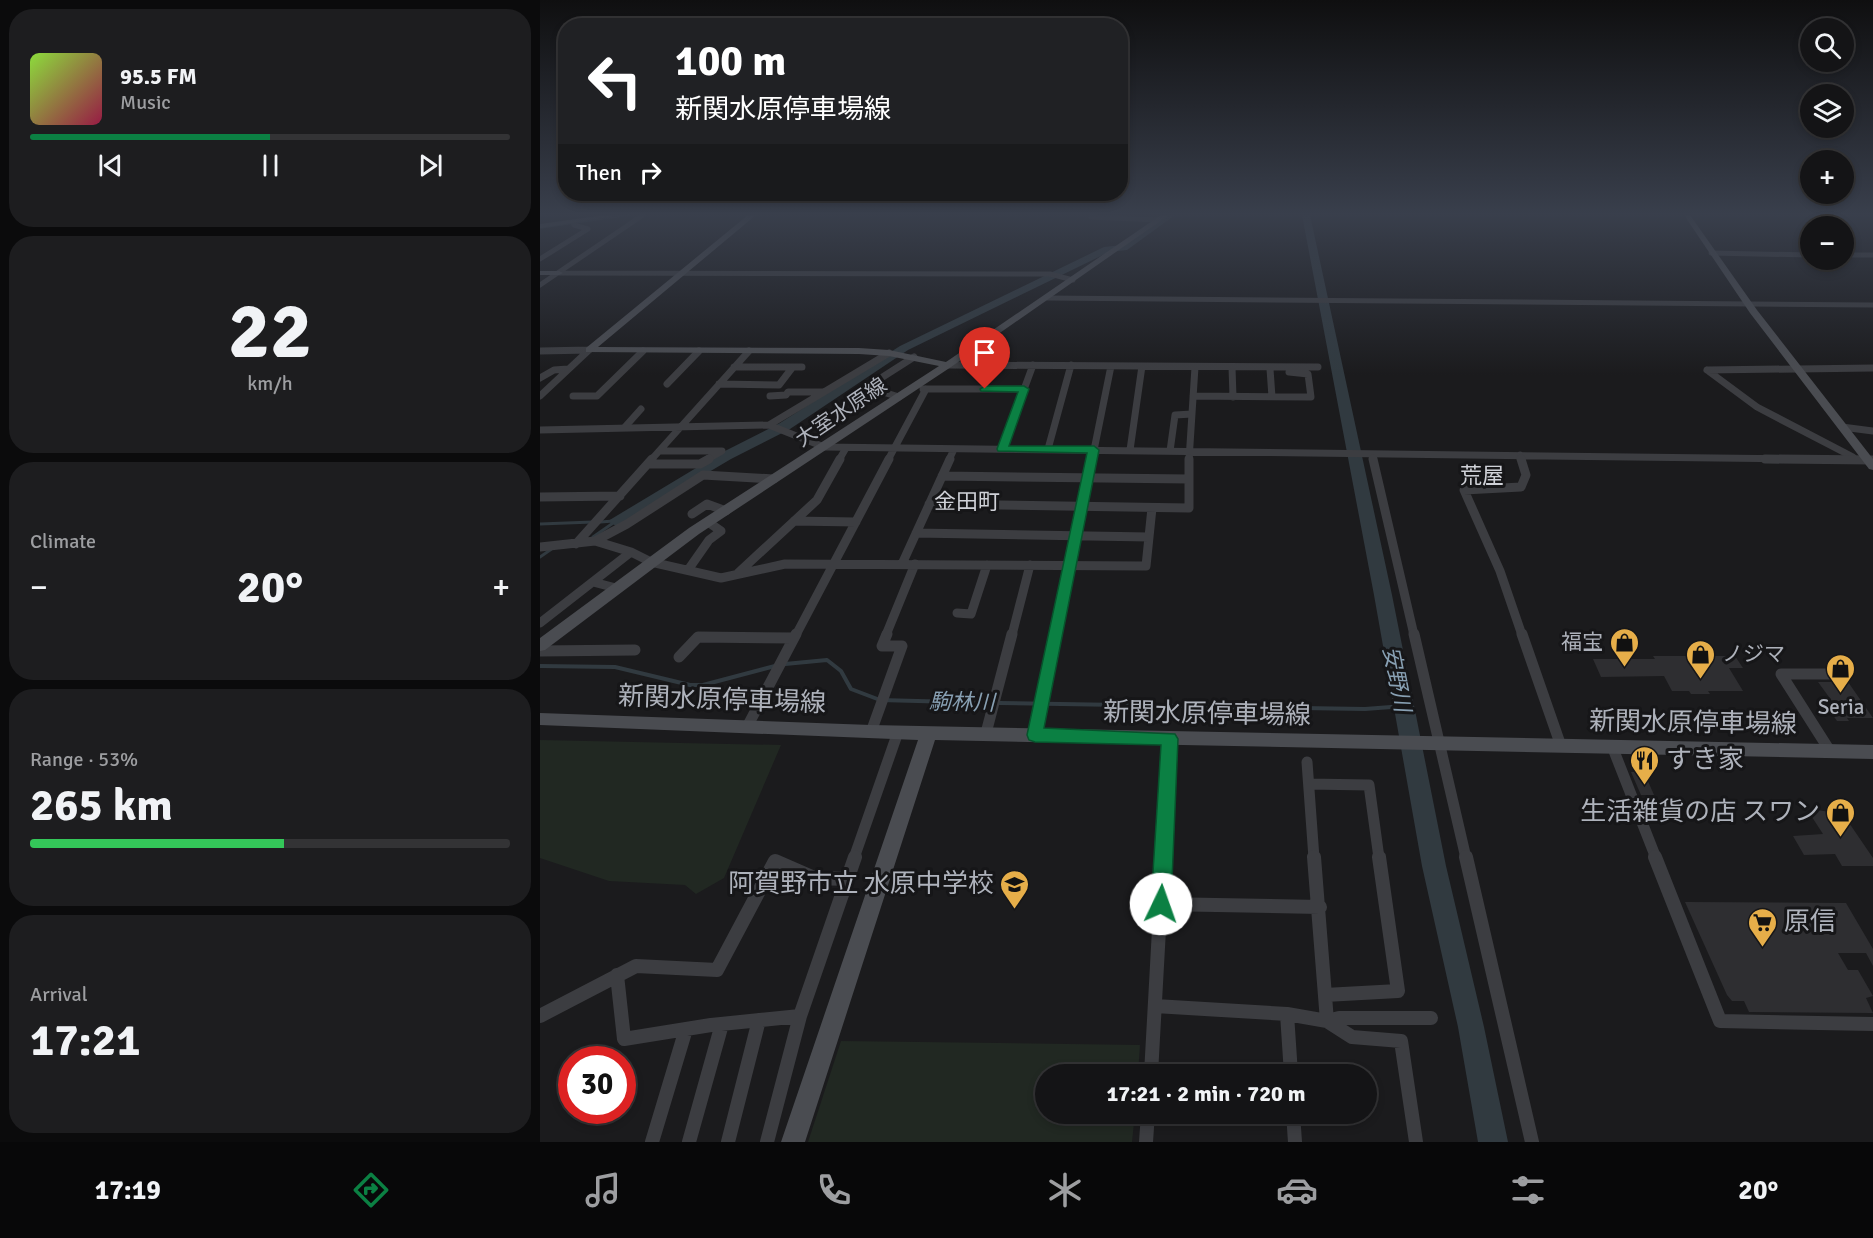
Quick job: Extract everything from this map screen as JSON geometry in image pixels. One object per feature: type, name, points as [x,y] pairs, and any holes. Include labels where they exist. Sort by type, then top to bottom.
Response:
[{"type":"main road","points":[[590,350],[689,268]]},
{"type":"main road","name":"大室水原線","points":[[540,646],[708,522],[1090,268]]},
{"type":"main road","points":[[1723,268],[1871,462]]},
{"type":"main road","points":[[540,273],[559,273]]},
{"type":"main road","points":[[590,350],[889,353],[948,364]]},
{"type":"main road","name":"新関水原停車場線","points":[[540,719],[871,732],[1873,752]]},
{"type":"main road","points":[[793,1142],[928,732]]},
{"type":"street","points":[[540,285],[566,268]]},
{"type":"street","points":[[559,273],[1050,274],[1073,280]]},
{"type":"street","points":[[1047,298],[1335,303],[1873,305]]},
{"type":"street","points":[[540,351],[590,350]]},
{"type":"street","points":[[540,396],[590,350]]},
{"type":"street","points":[[573,396],[597,396],[643,351]]},
{"type":"street","points":[[667,384],[699,351]]},
{"type":"street","points":[[576,544],[749,351]]},
{"type":"street","points":[[769,425],[889,353]]},
{"type":"street","points":[[899,397],[867,387],[914,357]]},
{"type":"street","points":[[948,364],[1318,367]]},
{"type":"street","points":[[1002,449],[1033,365]]},
{"type":"street","points":[[1048,449],[1071,365]]},
{"type":"street","points":[[1035,735],[1111,366]]},
{"type":"street","points":[[1130,450],[1143,366]]},
{"type":"street","points":[[734,367],[802,368]]},
{"type":"street","points":[[929,504],[1189,508],[1189,451],[1195,367]]},
{"type":"street","points":[[1232,367],[1233,397]]},
{"type":"street","points":[[1193,396],[1311,397],[1308,374],[1250,367]]},
{"type":"street","points":[[719,384],[780,385],[792,368]]},
{"type":"street","points":[[1855,458],[1758,407],[1707,369],[1873,368]]},
{"type":"street","points":[[540,378],[554,370],[568,369]]},
{"type":"street","points":[[1270,369],[1272,397]]},
{"type":"street","points":[[911,389],[1024,389]]},
{"type":"street","points":[[747,727],[926,389]]},
{"type":"street","points":[[770,396],[786,395],[788,392],[824,392]]},
{"type":"street","points":[[624,428],[641,409]]},
{"type":"street","points":[[1170,451],[1175,414],[1191,414]]},
{"type":"street","points":[[540,430],[769,425],[824,447],[846,448],[1855,458],[1871,462]]},
{"type":"street","points":[[1842,427],[1873,431]]},
{"type":"street","points":[[737,575],[817,500],[846,448]]},
{"type":"street","points":[[902,564],[954,449]]},
{"type":"street","points":[[649,464],[700,464],[722,451],[661,451]]},
{"type":"street","points":[[1371,454],[1532,1142]]},
{"type":"street","points":[[1520,455],[1526,475],[1521,487],[1464,490],[1500,571],[1561,746]]},
{"type":"street","points":[[540,547],[595,541],[627,524],[703,475],[715,473],[732,478],[757,476],[774,479]]},
{"type":"street","points":[[942,476],[1189,479]]},
{"type":"street","points":[[540,497],[620,496]]},
{"type":"street","points":[[692,514],[707,504],[726,511]]},
{"type":"street","points":[[595,541],[631,552],[651,562],[721,578],[785,564],[1146,566],[1152,508]]},
{"type":"street","points":[[794,521],[856,522]]},
{"type":"street","points":[[688,570],[709,540],[721,531],[708,522]]},
{"type":"street","points":[[916,534],[1149,537]]},
{"type":"street","points":[[540,623],[631,552]]},
{"type":"street","points":[[871,732],[902,646],[882,646],[915,564]]},
{"type":"street","points":[[957,613],[971,614],[987,565]]},
{"type":"street","points":[[986,734],[1030,565]]},
{"type":"street","points":[[593,582],[616,588]]},
{"type":"street","points":[[540,610],[554,613]]},
{"type":"street","points":[[540,623],[561,630]]},
{"type":"street","points":[[679,657],[698,638],[794,638]]},
{"type":"street","points":[[540,651],[635,650]]},
{"type":"street","points":[[1830,674],[1781,674],[1830,751]]},
{"type":"street","points":[[766,1142],[800,1016],[898,732]]},
{"type":"street","points":[[1152,1064],[1169,739]]},
{"type":"street","points":[[1612,746],[1720,1021],[1873,1024]]},
{"type":"street","points":[[1307,762],[1320,907],[1327,1022]]},
{"type":"street","points":[[1309,784],[1369,785],[1398,991],[1325,995]]},
{"type":"street","points":[[540,1016],[636,966],[717,970],[775,861],[814,878],[848,879]]},
{"type":"street","points":[[1161,904],[1320,907]]},
{"type":"street","points":[[617,975],[624,1039],[722,1024],[800,1016]]},
{"type":"street","points":[[1155,1006],[1287,1014],[1327,1022],[1352,1037],[1401,1041],[1416,1142]]},
{"type":"street","points":[[1287,1014],[1290,1064]]},
{"type":"street","points":[[1327,1022],[1339,1018],[1431,1018]]},
{"type":"street","points":[[728,1142],[759,1020]]},
{"type":"street","points":[[689,1142],[722,1024]]},
{"type":"street","points":[[652,1142],[686,1029]]},
{"type":"street","points":[[1146,1142],[1147,1124]]},
{"type":"street","points":[[1294,1124],[1295,1142]]},
{"type":"shaded area","points":[[540,740],[781,745],[724,878],[696,894],[685,885],[609,881],[540,858]]},
{"type":"shaded area","points":[[841,1041],[1140,1045],[1139,1064],[1035,1064],[1035,1124],[1134,1124],[1132,1142],[808,1142]]},
{"type":"building","name":"ノジマ","points":[[1653,656],[1735,656],[1743,668],[1729,668],[1743,691],[1708,691],[1710,694],[1691,694],[1689,691],[1672,691],[1664,676],[1601,677],[1593,659],[1655,659]]},
{"type":"building","name":"Seria","points":[[1836,679],[1846,679],[1873,718],[1847,718],[1849,721],[1837,721],[1828,708],[1837,708],[1818,682],[1831,682]]},
{"type":"building","name":"すき家","points":[[1631,772],[1644,772],[1654,795],[1641,795]]},
{"type":"building","name":"生活雑貨の店 スワン","points":[[1817,810],[1843,814],[1873,858],[1873,866],[1842,866],[1835,854],[1804,855],[1793,836],[1823,834],[1810,814],[1816,813]]},
{"type":"building","name":"原信","points":[[1685,902],[1846,903],[1873,949],[1873,966],[1866,953],[1838,953],[1848,970],[1858,970],[1873,996],[1866,998],[1873,1013],[1749,1012],[1744,1001],[1732,1001],[1727,995]]},
{"type":"waterway","points":[[616,521],[726,456],[785,426],[904,348],[1067,268]]},
{"type":"waterway","name":"安野川","points":[[1317,268],[1383,595],[1434,866],[1471,1027],[1493,1142]]},
{"type":"waterway","points":[[600,522],[614,521]]},
{"type":"waterway","points":[[593,537],[616,521]]},
{"type":"waterway","points":[[540,524],[593,522]]},
{"type":"waterway","points":[[540,557],[553,548]]},
{"type":"waterway","name":"駒林川","points":[[785,664],[827,660],[841,671],[851,689],[880,700],[992,703]]},
{"type":"waterway","name":"駒林川","points":[[540,666],[615,667],[690,685],[703,685],[775,666]]},
{"type":"waterway","name":"駒林川","points":[[999,703],[1365,709],[1404,706]]},
{"type":"place","name":"福宝","points":[[1624,668]]},
{"type":"place","name":"ノジマ","points":[[1701,680]]},
{"type":"place","name":"Seria","points":[[1841,694]]},
{"type":"place","name":"すき家","points":[[1645,786]]},
{"type":"place","name":"生活雑貨の店 スワン","points":[[1841,838]]},
{"type":"place","name":"阿賀野市立 水原中学校","points":[[1015,910]]},
{"type":"place","name":"原信","points":[[1763,948]]},
{"type":"district","name":"荒屋","points":[[1482,475]]},
{"type":"district","name":"金田町","points":[[967,501]]},
{"type":"route","points":[[985,389],[1024,389],[1002,449],[1094,450],[1035,735],[1169,739],[1161,904]]}]
